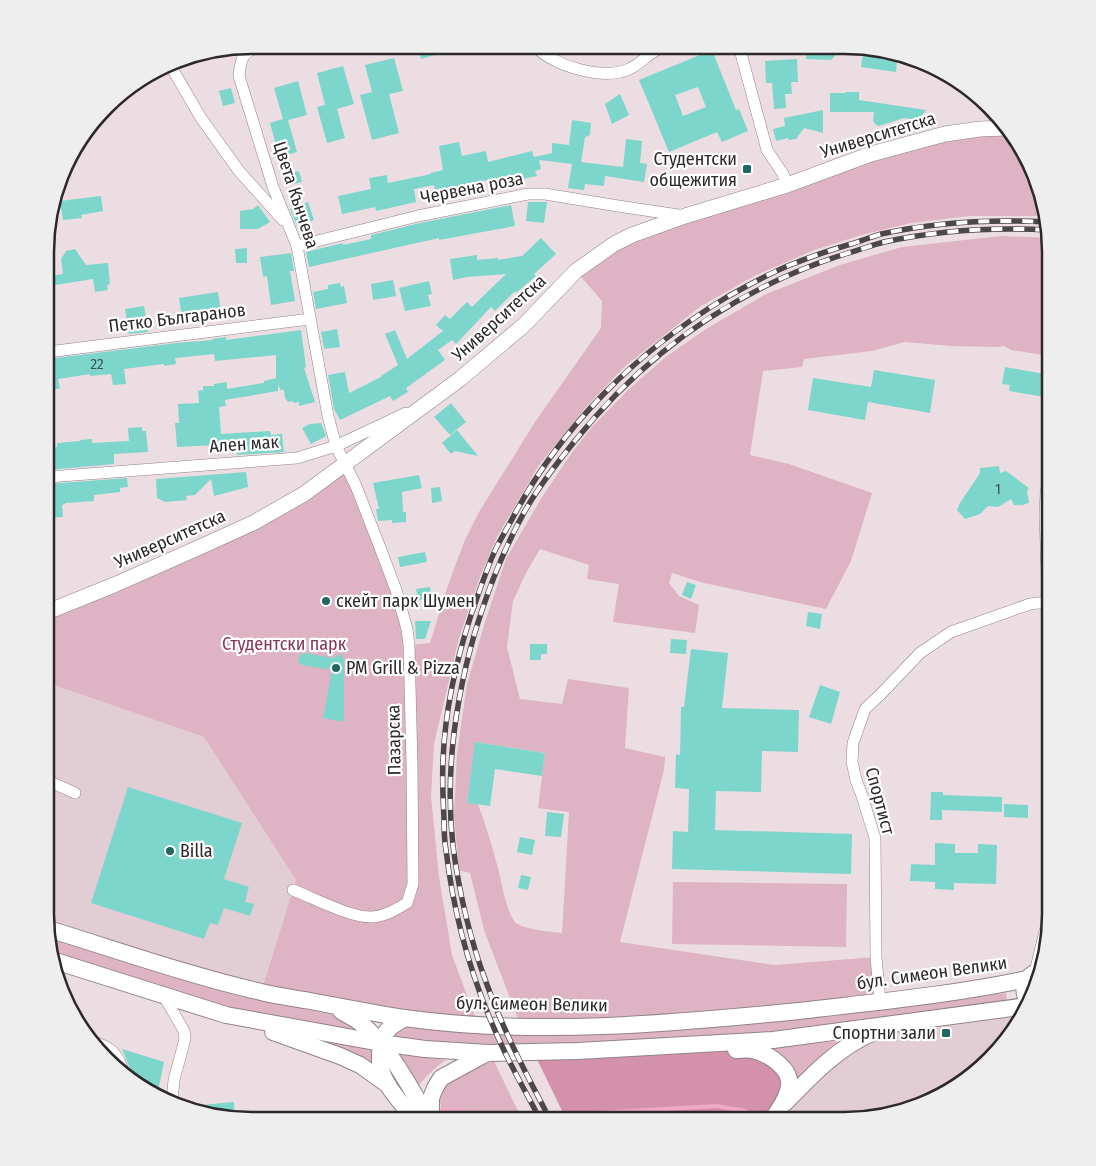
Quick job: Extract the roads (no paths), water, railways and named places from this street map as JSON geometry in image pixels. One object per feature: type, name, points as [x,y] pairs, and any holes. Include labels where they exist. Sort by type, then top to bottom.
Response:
[{"type":"main road","name":"бул. Симеон Велики","points":[[54,931],[171,968],[261,992],[405,1018],[521,1027],[602,1026],[734,1018],[880,1002],[993,986],[1033,974]]},
{"type":"main road","points":[[59,962],[226,1015],[340,1056],[360,1065],[388,1085]]},
{"type":"main road","points":[[1025,995],[1024,991],[1033,974]]},
{"type":"main road","points":[[333,1006],[358,1021],[380,1043],[394,1061],[424,1112]]},
{"type":"main road","points":[[226,1015],[380,1043],[425,1049],[488,1053],[578,1051],[773,1040],[1019,1007]]},
{"type":"main road","points":[[405,1018],[384,1033],[380,1043],[380,1066],[388,1085],[409,1112]]},
{"type":"main road","points":[[778,1112],[823,1066],[844,1048],[860,1038],[890,1025]]},
{"type":"main road","points":[[656,1047],[752,1050],[766,1055],[779,1064],[786,1072],[790,1085],[782,1107]]},
{"type":"main road","points":[[431,1112],[431,1098],[434,1088],[441,1078],[488,1053]]},
{"type":"street","name":"Цвета Кънчева","points":[[246,54],[240,66],[239,76],[273,187],[297,246],[328,416],[336,446],[346,464]]},
{"type":"street","points":[[546,54],[562,64],[587,71],[611,73],[629,70],[650,54]]},
{"type":"street","points":[[741,54],[767,150],[787,185]]},
{"type":"street","points":[[173,70],[201,118],[239,171],[288,226]]},
{"type":"street","name":"Университетска","points":[[54,609],[174,559],[253,523],[304,494],[460,379],[524,325],[576,271],[614,244],[632,235],[685,216],[787,185],[871,154],[945,134],[999,128]]},
{"type":"street","name":"Червена роза","points":[[297,246],[418,216],[528,194],[545,194],[685,216]]},
{"type":"street","name":"Петко Българанов","points":[[54,351],[310,320]]},
{"type":"street","name":"Ален мак","points":[[54,478],[298,458],[336,446],[432,400]]},
{"type":"street","name":"Пазарска","points":[[293,890],[351,914],[372,917],[389,914],[407,903],[413,884],[412,765],[407,629],[396,590],[346,464]]},
{"type":"street","name":"Спортист","points":[[880,1002],[876,957],[875,838],[852,762],[852,743],[865,709],[920,654],[952,632],[1030,604],[1042,603]]},
{"type":"street","points":[[54,784],[75,793]]},
{"type":"street","points":[[1033,974],[1037,962]]},
{"type":"street","points":[[164,996],[184,1031],[185,1039],[174,1080],[173,1096]]},
{"type":"street","points":[[103,1045],[114,1052],[118,1060]]},
{"type":"waterway","points":[[614,1112],[717,1106],[746,1112]]},
{"type":"waterway","points":[[442,1109],[466,1112]]},
{"type":"railway","points":[[536,1112],[502,1046],[482,999],[466,950],[454,901],[444,838],[443,760],[452,686],[471,615],[490,562],[504,533],[553,454],[577,423],[604,394],[662,342],[694,318],[727,297],[790,265],[881,234],[964,222],[1040,222]]},
{"type":"railway","points":[[546,1112],[508,1035],[480,966],[458,881],[453,846],[450,792],[457,711],[468,658],[491,584],[526,509],[549,474],[602,409],[663,351],[696,326],[731,304],[768,284],[807,267],[884,242],[966,230],[1041,230]]},
{"type":"place","name":"Студентски общежития","points":[[747,169]]},
{"type":"place","name":"скейт парк Шумен","points":[[326,601]]},
{"type":"place","name":"PM Grill & Pizza","points":[[336,668]]},
{"type":"place","name":"Billa","points":[[170,851]]},
{"type":"place","name":"Спортни зали","points":[[946,1033]]},
{"type":"park label","name":"Студентски парк","points":[[284,644]]}]
